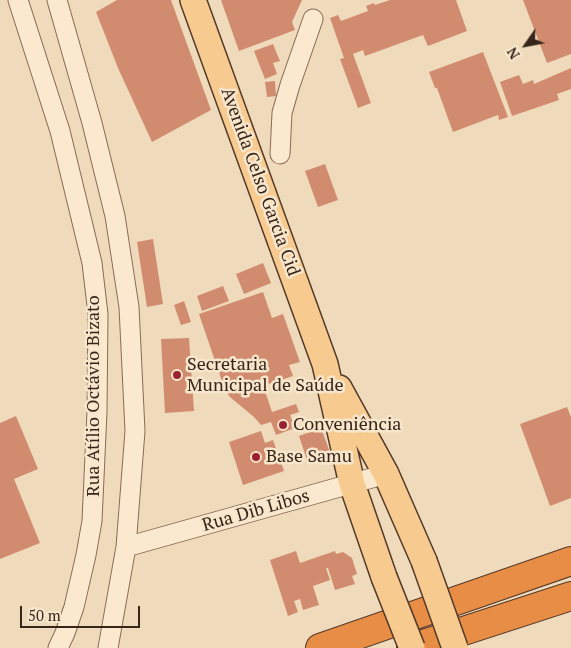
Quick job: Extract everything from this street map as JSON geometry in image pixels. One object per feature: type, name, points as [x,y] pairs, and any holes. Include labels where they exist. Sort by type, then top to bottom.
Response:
[{"type":"highway","points":[[320,648],[571,561]]},
{"type":"highway","points":[[412,648],[571,596]]},
{"type":"main road","name":"Avenida Celso Garcia Cid","points":[[193,0],[325,364],[352,484],[384,577],[412,648]]},
{"type":"main road","name":"Avenida Celso Garcia Cid","points":[[325,364],[386,474],[420,552],[455,648]]},
{"type":"main road","points":[[374,549],[384,536],[401,534],[420,552]]},
{"type":"street","name":"Rua Atílio Octávio Bizato","points":[[18,0],[60,132],[92,263],[98,314],[97,412],[92,521],[74,607],[58,648]]},
{"type":"street","points":[[57,0],[92,123],[115,216],[129,308],[135,431],[126,547],[108,648]]},
{"type":"street","points":[[280,154],[282,113],[313,19]]},
{"type":"street","name":"Rua Dib Libos","points":[[126,547],[386,474]]},
{"type":"building","points":[[117,0],[171,0],[211,110],[152,142],[118,68],[96,12]]},
{"type":"building","points":[[221,0],[302,0],[292,22],[295,30],[239,51]]},
{"type":"building","points":[[390,0],[456,0],[467,31],[428,46],[423,35],[365,56],[363,50],[353,54],[371,103],[358,108],[340,59],[344,58],[330,18],[338,15],[341,21],[368,11],[366,6]]},
{"type":"building","points":[[523,0],[571,0],[571,54],[547,63]]},
{"type":"building","points":[[273,44],[280,61],[273,63],[277,74],[265,79],[254,51]]},
{"type":"building","points":[[483,52],[508,117],[499,120],[498,115],[453,132],[429,72]]},
{"type":"building","points":[[571,68],[571,89],[557,94],[559,100],[512,116],[500,82],[519,75],[523,84],[533,80],[534,84]]},
{"type":"building","points":[[275,81],[276,96],[267,97],[265,82]]},
{"type":"building","points":[[325,164],[338,200],[318,207],[305,171]]},
{"type":"building","points":[[153,239],[163,304],[147,307],[137,242]]},
{"type":"building","points":[[263,263],[271,283],[244,294],[236,274]]},
{"type":"building","points":[[223,286],[229,301],[202,311],[197,296]]},
{"type":"building","points":[[263,292],[272,318],[283,314],[300,362],[289,365],[293,376],[269,384],[264,374],[268,384],[263,385],[272,412],[296,404],[299,412],[290,415],[295,428],[276,435],[271,422],[261,425],[230,397],[225,390],[199,314]]},
{"type":"building","points":[[184,301],[191,322],[181,325],[174,305]]},
{"type":"building","name":"Secretaria Municipal de Saúde","points":[[189,338],[194,411],[165,413],[161,339]]},
{"type":"building","points":[[567,407],[571,417],[571,498],[550,506],[520,424]]},
{"type":"building","points":[[16,416],[38,469],[14,479],[40,543],[0,559],[0,423]]},
{"type":"building","points":[[321,428],[331,455],[308,463],[299,436]]},
{"type":"building","name":"Base Samu","points":[[261,431],[265,443],[273,440],[284,471],[243,485],[229,442]]},
{"type":"building","points":[[296,551],[300,563],[335,551],[336,554],[343,552],[352,558],[357,574],[352,576],[355,584],[335,590],[328,568],[326,568],[330,580],[313,586],[319,605],[303,610],[300,599],[294,601],[298,612],[288,616],[270,560]]},
{"type":"place","name":"Secretaria Municipal de Saúde","points":[[177,375]]},
{"type":"place","name":"Conveniência","points":[[283,425]]},
{"type":"place","name":"Base Samu","points":[[256,457]]}]
